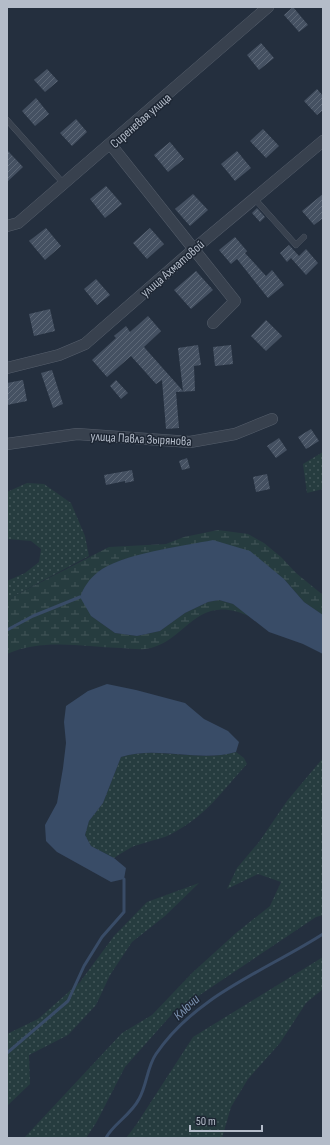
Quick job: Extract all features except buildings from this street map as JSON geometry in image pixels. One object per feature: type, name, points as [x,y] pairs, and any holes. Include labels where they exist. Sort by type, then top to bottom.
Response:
[{"type":"street","name":"Сиреневая улица","points":[[7,226],[18,223],[111,145],[268,7]]},
{"type":"street","name":"улица Ахматовой","points":[[7,368],[59,355],[85,344],[194,249],[323,141]]},
{"type":"street","points":[[111,145],[235,301],[213,323]]},
{"type":"street","name":"улица Павла Зырянова","points":[[7,444],[77,434],[190,442],[235,434],[272,419]]},
{"type":"lane","points":[[7,120],[64,184]]},
{"type":"lane","points":[[254,198],[296,245],[304,237]]},
{"type":"green space","points":[[323,452],[323,489],[307,493],[303,464]]},
{"type":"green space","points":[[27,483],[44,484],[71,503],[85,536],[89,556],[14,596],[7,603],[7,581],[25,573],[39,562],[41,549],[31,541],[7,539],[7,492]]},
{"type":"green space","points":[[218,530],[248,534],[264,543],[281,557],[296,573],[323,595],[323,615],[304,602],[284,579],[170,548],[122,560],[99,571],[91,616],[115,633],[137,636],[160,631],[185,613],[208,602],[219,600],[233,604],[251,617],[232,610],[216,610],[204,614],[160,645],[145,649],[78,645],[49,645],[21,649],[7,654],[7,603],[14,596],[109,547],[166,544],[184,537]]},
{"type":"green space","points":[[236,752],[244,758],[247,764],[205,810],[185,826],[165,837],[134,846],[114,858],[91,846],[85,835],[89,821],[103,803],[121,757],[149,753],[207,756]]},
{"type":"green space","points":[[323,758],[323,915],[316,917],[173,1013],[125,1067],[96,1123],[86,1138],[24,1138],[122,1033],[152,1015],[192,973],[236,933],[270,906],[281,882],[258,874],[227,889],[237,868],[259,842],[287,801]]},
{"type":"green space","points":[[199,883],[165,916],[132,942],[110,975],[96,1005],[68,1035],[29,1055],[30,1084],[7,1106],[7,1034],[38,1019],[80,982],[114,936],[147,902]]},
{"type":"green space","points":[[323,957],[323,989],[306,1003],[280,1043],[248,1079],[231,1107],[222,1138],[126,1138],[193,1037]]},
{"type":"water","points":[[213,540],[250,551],[284,579],[304,602],[323,615],[323,654],[303,644],[269,632],[233,604],[219,600],[208,602],[185,613],[160,631],[137,636],[115,633],[91,616],[80,597],[92,577],[108,566],[121,560],[152,552]]},
{"type":"water","points":[[107,684],[185,703],[204,719],[228,731],[239,742],[236,752],[222,755],[207,756],[149,753],[121,757],[103,803],[89,821],[85,835],[91,846],[114,858],[126,868],[124,879],[111,882],[57,852],[46,841],[45,825],[57,803],[66,743],[64,722],[66,706],[88,691]]},
{"type":"waterway","points":[[7,630],[33,616],[80,597]]},
{"type":"waterway","points":[[7,1053],[68,1001],[84,966],[102,937],[124,912],[124,879]]},
{"type":"waterway","name":"Ключи","points":[[106,1138],[136,1105],[142,1094],[153,1059],[172,1033],[211,1000],[323,934]]}]
